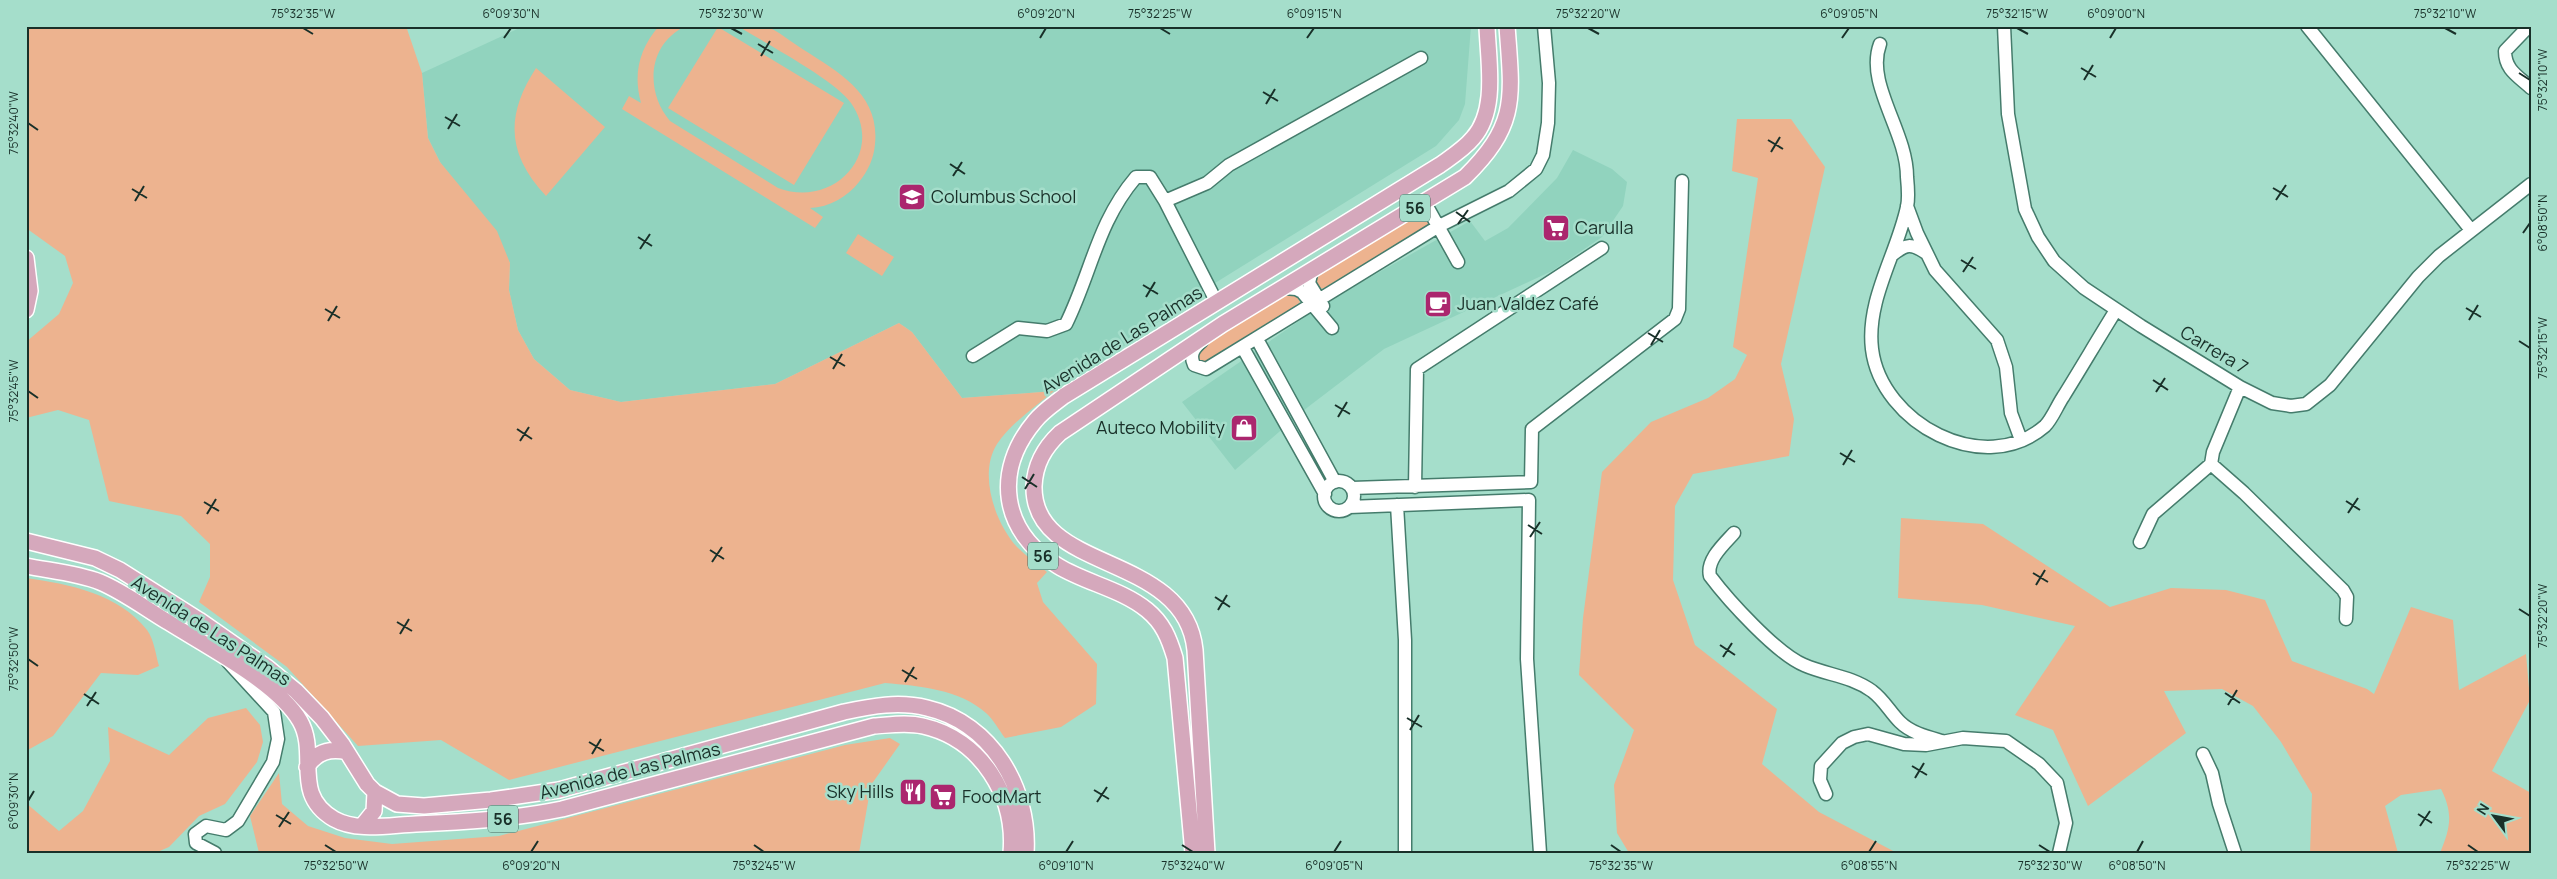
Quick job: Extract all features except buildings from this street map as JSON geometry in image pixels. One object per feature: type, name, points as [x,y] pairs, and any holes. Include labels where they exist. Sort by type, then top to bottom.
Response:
[{"type":"main road","name":"Avenida de Las Palmas","points":[[1193,853],[1175,658],[1168,634],[1156,619],[1134,601],[1069,573],[1030,545],[1010,509],[1008,480],[1016,450],[1025,434],[1045,411],[1064,396],[1440,165],[1474,138],[1484,120],[1489,100],[1487,26]]},
{"type":"main road","name":"56","points":[[1207,853],[1194,643],[1183,615],[1162,591],[1149,582],[1081,550],[1047,527],[1039,512],[1034,493],[1037,465],[1050,443],[1060,433],[1207,335],[1465,177],[1489,152],[1498,137],[1510,101],[1507,26]]},
{"type":"main road","points":[[26,258],[30,291],[26,310]]},
{"type":"main road","name":"Avenida de Las Palmas","points":[[26,541],[95,558],[120,570],[199,620],[268,668],[296,691],[327,724],[347,752],[360,775],[375,792],[397,804],[410,806],[522,797],[568,788],[844,712],[891,704],[908,705],[928,708],[948,715],[977,733],[996,752],[1014,781],[1024,810],[1026,853]]},
{"type":"main road","name":"Avenida de Las Palmas","points":[[26,566],[82,576],[108,586],[223,656],[277,694],[295,712],[306,736],[308,786],[317,806],[335,819],[362,826],[524,817],[562,809],[874,726],[908,724],[924,726],[951,737],[966,746],[987,768],[1007,805],[1012,837],[1011,853]]},
{"type":"main road","points":[[307,767],[320,754],[328,750],[347,752]]},
{"type":"main road","points":[[362,826],[374,811],[375,792]]},
{"type":"street","points":[[1207,335],[1192,354],[1194,365],[1200,368],[1213,366],[1439,226],[1509,191],[1536,170],[1543,155],[1548,123],[1548,83],[1544,26]]},
{"type":"street","name":"Carrera 7","points":[[2004,26],[2008,114],[2025,209],[2038,237],[2054,261],[2084,288],[2116,310],[2240,387],[2272,403],[2297,406],[2316,398],[2330,385],[2418,277],[2471,230],[2531,184]]},
{"type":"street","points":[[2306,26],[2471,230]]},
{"type":"street","points":[[2529,26],[2505,51],[2505,60],[2508,69],[2531,88]]},
{"type":"street","points":[[1880,44],[1875,56],[1876,74],[1904,154],[1907,174],[1907,206],[1873,311],[1871,332],[1872,350],[1884,387],[1898,405],[1914,420],[1956,443],[1984,447],[2003,446],[2021,440],[2047,424],[2116,310]]},
{"type":"street","points":[[1164,201],[1207,182],[1229,165],[1421,58]]},
{"type":"street","points":[[973,356],[1018,328],[1047,331],[1066,324],[1078,300],[1102,229],[1120,196],[1136,177],[1150,177],[1217,303]]},
{"type":"street","points":[[1325,494],[1328,486],[1335,482],[1343,482],[1352,488],[1531,482],[1532,429],[1675,319],[1679,309],[1682,182]]},
{"type":"street","points":[[1907,206],[1935,270],[1948,287],[1997,340],[2006,368],[2011,413],[2021,440]]},
{"type":"street","points":[[1410,210],[1423,208],[1429,210],[1458,262]]},
{"type":"street","points":[[1892,255],[1905,245],[1913,245],[1926,253]]},
{"type":"street","points":[[1415,487],[1417,369],[1602,248]]},
{"type":"street","points":[[1312,270],[1309,283],[1316,303]]},
{"type":"street","points":[[1284,288],[1296,288],[1316,303],[1335,327]]},
{"type":"street","points":[[1257,339],[1335,482]]},
{"type":"street","points":[[1243,348],[1325,494],[1326,503],[1333,509],[1341,511],[1350,507],[1529,500],[1527,659],[1540,853]]},
{"type":"street","points":[[2140,542],[2154,514],[2211,464],[2213,452],[2240,387]]},
{"type":"street","points":[[2211,464],[2244,493],[2342,590],[2348,597],[2346,619]]},
{"type":"street","points":[[1350,507],[1354,500],[1352,488]]},
{"type":"street","points":[[1397,505],[1405,640],[1405,853]]},
{"type":"street","points":[[1734,534],[1710,563],[1708,569],[1710,576],[1769,640],[1788,657],[1804,665],[1853,680],[1883,701],[1901,723],[1920,734],[1947,742]]},
{"type":"street","points":[[215,853],[196,842],[195,834],[206,826],[226,830],[238,821],[273,762],[278,739],[278,724],[274,712],[223,656]]},
{"type":"street","points":[[1826,794],[1820,780],[1821,766],[1842,743],[1854,737],[1868,734],[1904,744],[1926,745],[1963,738],[2006,741],[2039,764],[2057,783],[2062,797],[2066,823],[2058,853]]},
{"type":"street","points":[[2203,754],[2212,773],[2219,804],[2235,853]]},
{"type":"shaded area","points":[[762,25],[775,30],[844,77],[855,87],[871,112],[875,127],[875,144],[872,159],[862,178],[849,192],[838,200],[824,206],[810,208],[823,217],[815,228],[622,109],[629,96],[641,103],[638,82],[639,62],[652,35],[659,26],[686,26],[673,34],[664,44],[657,56],[654,69],[656,96],[670,121],[778,188],[798,192],[818,191],[834,184],[848,172],[858,158],[862,141],[860,122],[851,103],[830,83],[799,62],[738,26]]},
{"type":"shaded area","points":[[26,26],[406,26],[422,73],[428,138],[440,162],[497,231],[510,263],[509,290],[518,330],[534,359],[570,390],[621,402],[775,384],[899,323],[912,332],[962,398],[1054,391],[1016,422],[997,444],[989,469],[989,483],[996,512],[1009,537],[1020,550],[1047,572],[1037,583],[1043,602],[1097,664],[1096,704],[1061,727],[1005,738],[994,721],[986,713],[964,699],[938,690],[885,683],[509,780],[441,740],[358,746],[287,667],[199,602],[210,577],[210,544],[181,516],[109,501],[89,420],[58,410],[26,418],[26,342],[59,314],[73,283],[65,256],[26,228]]},
{"type":"shaded area","name":"Columbus School","points":[[524,26],[1471,26],[1465,104],[1459,120],[1436,146],[1207,288],[1084,374],[1054,391],[962,398],[912,332],[899,323],[775,384],[621,402],[570,390],[534,359],[518,330],[509,290],[510,263],[440,162],[428,138],[422,73]]},
{"type":"shaded area","points":[[718,27],[844,103],[794,185],[668,108]]},
{"type":"shaded area","points":[[536,68],[605,127],[546,196],[524,165],[518,150],[515,134],[515,119],[519,102]]},
{"type":"shaded area","points":[[1737,119],[1791,119],[1825,167],[1781,364],[1794,419],[1789,456],[1693,474],[1675,506],[1673,580],[1695,645],[1777,709],[1762,764],[1819,812],[1897,853],[1629,853],[1617,833],[1614,785],[1634,730],[1579,675],[1583,618],[1602,472],[1651,422],[1708,398],[1735,379],[1747,355],[1733,347],[1758,178],[1732,171]]},
{"type":"shaded area","points":[[1573,150],[1612,169],[1627,182],[1623,206],[1602,237],[1552,271],[1384,349],[1308,407],[1235,470],[1182,402],[1328,301],[1470,221],[1485,241],[1508,228],[1557,178]]},
{"type":"shaded area","points":[[1422,215],[1430,221],[1426,230],[1325,288],[1319,289],[1314,279],[1318,274],[1415,216]]},
{"type":"shaded area","points":[[858,234],[894,257],[882,276],[846,253]]},
{"type":"shaded area","points":[[1295,293],[1300,302],[1296,307],[1201,365],[1195,355],[1199,350],[1285,294]]},
{"type":"shaded area","points":[[1901,518],[1983,524],[2110,607],[2171,588],[2226,590],[2265,600],[2292,661],[2367,689],[2374,694],[2411,607],[2453,620],[2459,690],[2526,654],[2530,700],[2492,771],[2531,793],[2531,853],[2440,853],[2449,820],[2447,805],[2441,789],[2401,795],[2385,806],[2398,853],[2310,853],[2312,794],[2281,742],[2253,706],[2222,689],[2164,691],[2186,733],[2088,806],[2053,730],[2015,715],[2075,626],[1982,605],[1898,598]]},
{"type":"shaded area","points":[[26,578],[92,593],[108,599],[122,608],[136,618],[147,630],[153,643],[159,666],[138,675],[101,673],[53,736],[26,751]]},
{"type":"shaded area","points":[[246,708],[260,725],[263,742],[257,762],[225,804],[199,816],[169,847],[155,853],[26,853],[26,803],[59,831],[83,811],[110,761],[108,727],[169,755],[208,718]]},
{"type":"shaded area","points":[[890,738],[900,744],[871,785],[859,853],[259,853],[250,816],[279,773],[282,804],[308,826],[345,838],[392,844],[499,836],[845,745]]},
{"type":"place","name":"Columbus School","points":[[912,197]]},
{"type":"place","name":"Carulla","points":[[1556,228]]},
{"type":"place","name":"Juan Valdez Café","points":[[1438,304]]},
{"type":"place","name":"Auteco Mobility","points":[[1244,428]]},
{"type":"place","name":"Sky Hills","points":[[913,792]]},
{"type":"place","name":"FoodMart","points":[[943,797]]}]
